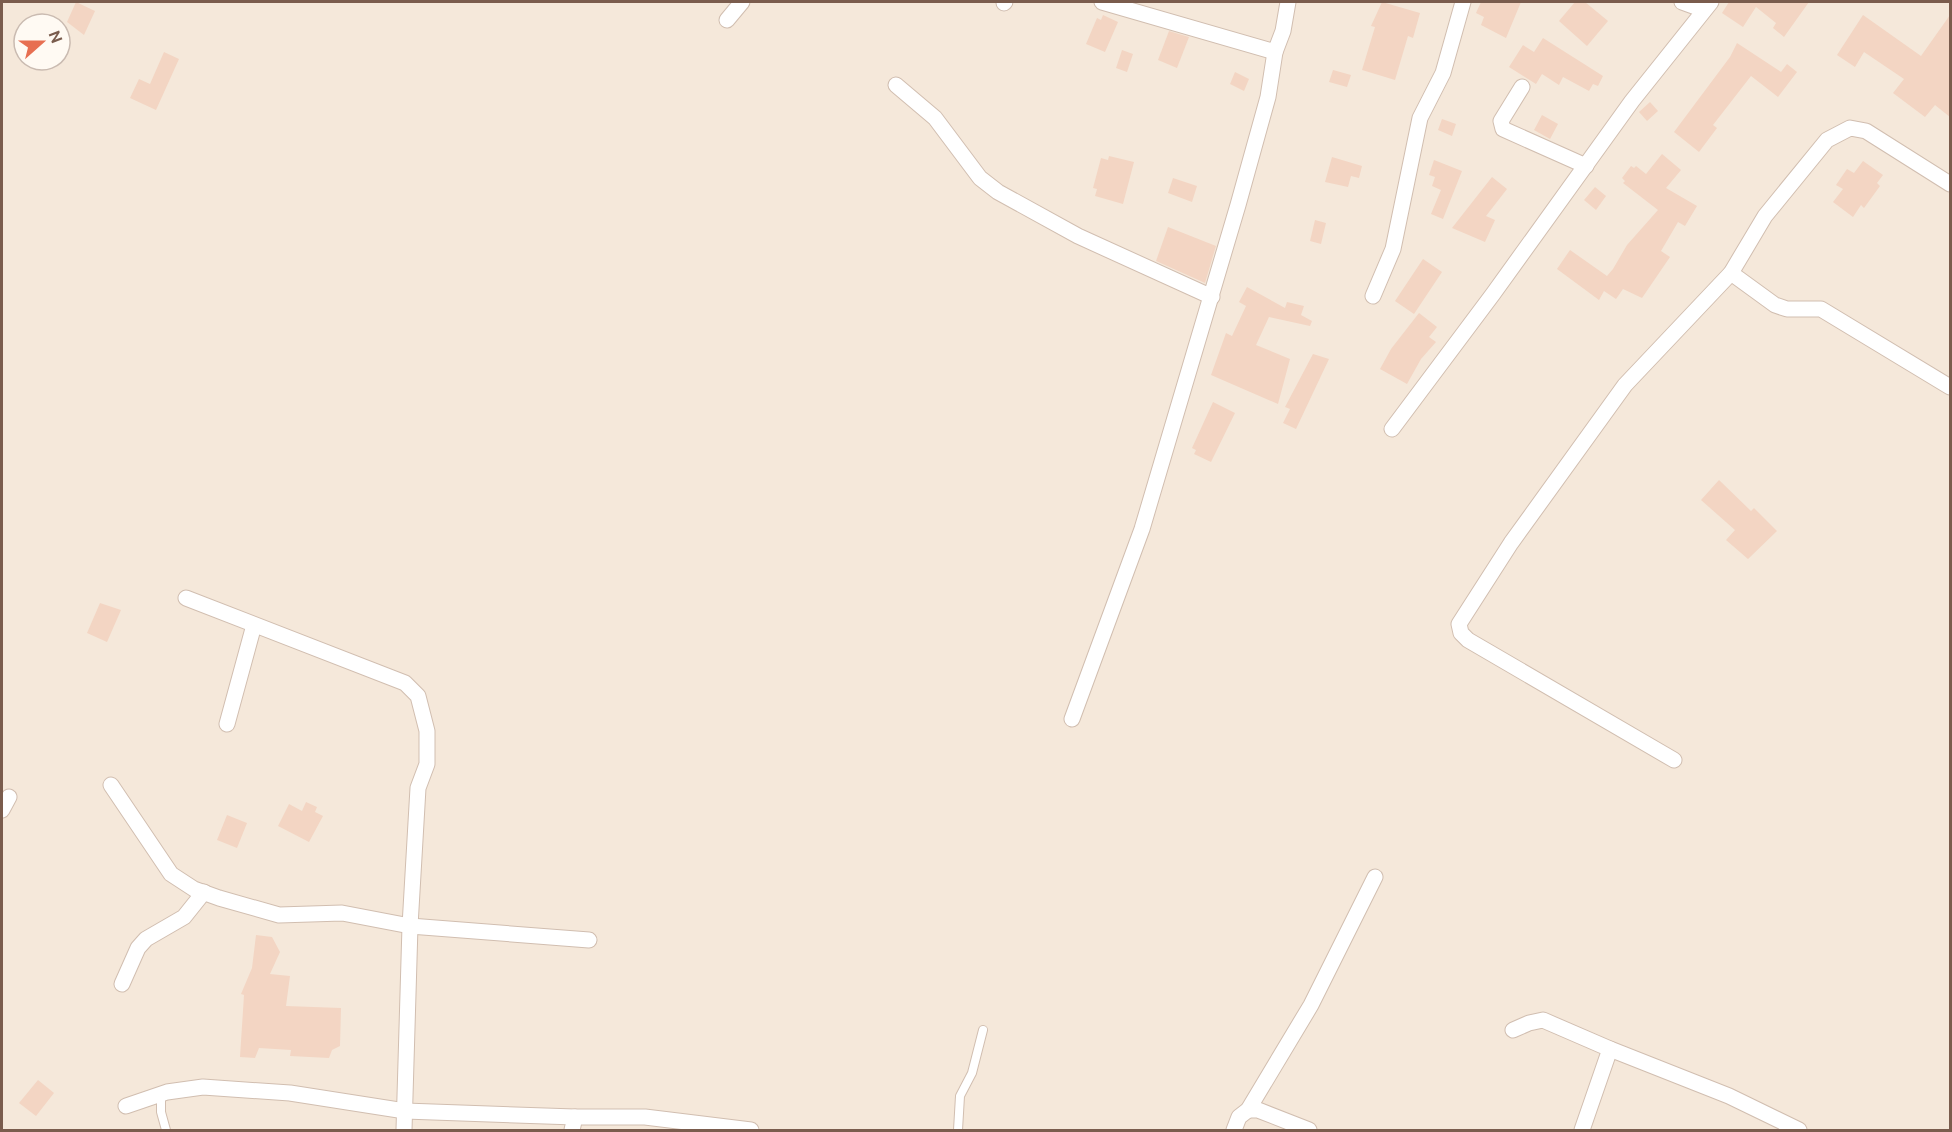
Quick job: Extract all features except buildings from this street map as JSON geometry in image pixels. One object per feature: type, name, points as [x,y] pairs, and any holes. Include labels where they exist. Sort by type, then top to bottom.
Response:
[{"type":"street","points":[[727,20],[742,2]]},
{"type":"street","points":[[1102,2],[1275,52]]},
{"type":"street","points":[[1072,719],[1142,529],[1212,297],[1268,97],[1275,52],[1283,31],[1288,2]]},
{"type":"street","points":[[1372,296],[1393,249],[1420,118],[1443,73],[1462,2]]},
{"type":"street","points":[[1392,429],[1586,165],[1707,6],[1682,2]]},
{"type":"street","points":[[896,85],[935,118],[980,178],[998,192],[1078,236],[1212,297]]},
{"type":"street","points":[[1522,87],[1501,122],[1503,129],[1586,165]]},
{"type":"street","points":[[1674,760],[1468,640],[1461,633],[1459,624],[1511,543],[1625,385],[1731,273],[1765,216],[1827,140],[1850,128],[1866,130],[1950,184]]},
{"type":"street","points":[[1731,273],[1775,305],[1787,309],[1821,309],[1950,387]]},
{"type":"street","points":[[186,598],[405,683],[418,696],[428,731],[427,764],[418,788],[410,926],[404,1131]]},
{"type":"street","points":[[227,724],[254,625]]},
{"type":"street","points":[[111,785],[171,874],[204,892],[279,915],[342,913],[410,926],[589,940]]},
{"type":"street","points":[[1234,1131],[1239,1117],[1248,1110],[1311,1005],[1375,877]]},
{"type":"street","points":[[122,984],[138,948],[146,939],[184,917],[204,892]]},
{"type":"street","points":[[1513,1030],[1543,1020],[1729,1096],[1799,1131]]},
{"type":"street","points":[[1582,1131],[1610,1049]]},
{"type":"street","points":[[126,1106],[161,1094],[203,1087],[290,1093],[405,1111],[573,1124],[645,1117],[751,1131]]},
{"type":"street","points":[[1248,1110],[1258,1110],[1309,1131]]},
{"type":"lane","points":[[958,1131],[960,1096],[972,1074],[983,1029]]},
{"type":"lane","points":[[161,1094],[161,1112],[166,1131]]},
{"type":"shaded area","points":[[2,2],[1950,2],[1950,1130],[2,1130]]}]
